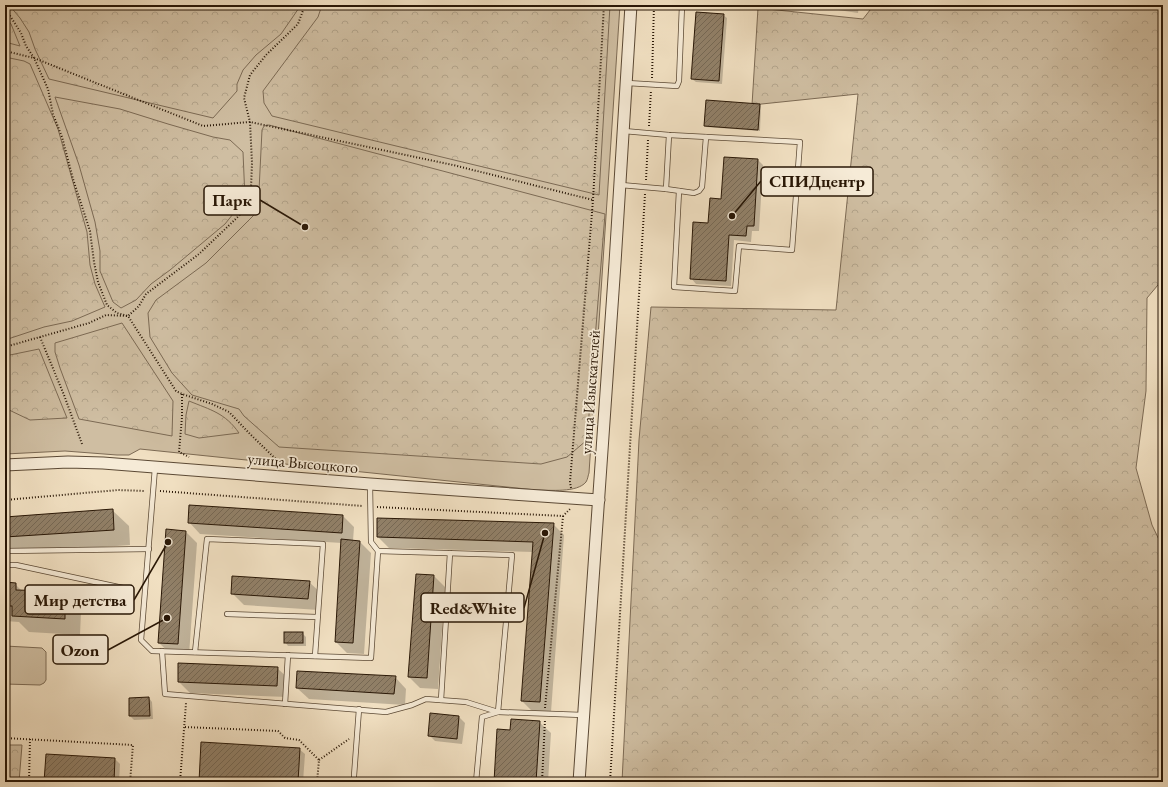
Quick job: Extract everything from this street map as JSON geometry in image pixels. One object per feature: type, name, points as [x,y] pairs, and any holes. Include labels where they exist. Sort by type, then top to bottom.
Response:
[{"type":"street","name":"улица Изыскателей","points":[[579,782],[624,131],[631,5]]},
{"type":"street","name":"улица Высоцкого","points":[[5,465],[68,462],[155,466],[370,484],[599,500]]},
{"type":"lane","points":[[627,83],[677,86],[682,5]]},
{"type":"lane","points":[[624,131],[800,142],[792,250],[739,246],[735,292],[674,287],[679,191]]},
{"type":"lane","points":[[666,189],[670,135]]},
{"type":"lane","points":[[620,185],[694,193],[699,192],[702,187],[706,137]]},
{"type":"lane","points":[[155,466],[141,640],[152,651],[371,658],[378,551],[371,542],[370,484]]},
{"type":"lane","points":[[195,652],[207,538],[323,544],[315,656]]},
{"type":"lane","points":[[5,551],[149,549]]},
{"type":"lane","points":[[378,551],[512,554],[498,712]]},
{"type":"lane","points":[[441,700],[450,553]]},
{"type":"lane","points":[[5,565],[16,565],[123,588]]},
{"type":"lane","points":[[227,614],[317,617]]},
{"type":"lane","points":[[162,651],[164,694],[386,712],[412,705],[426,699],[466,702],[498,712],[584,715]]},
{"type":"lane","points":[[285,704],[288,655]]},
{"type":"lane","points":[[354,776],[359,709]]},
{"type":"lane","points":[[476,782],[482,717],[498,712]]},
{"type":"path","points":[[5,347],[90,323],[106,315],[128,316],[139,306],[146,294],[199,254],[244,211],[251,188],[252,163],[250,122],[244,98],[250,75],[266,55],[298,24],[305,5]]},
{"type":"path","points":[[542,782],[545,714],[563,516],[570,508],[571,498],[570,482],[593,200],[604,5]]},
{"type":"path","points":[[610,782],[651,85],[654,5]]},
{"type":"path","points":[[5,8],[21,33],[48,89],[53,114],[62,136],[90,231],[98,282],[107,305],[117,313],[128,316],[176,391],[229,412],[285,468]]},
{"type":"path","points":[[5,51],[34,58],[203,126],[250,122],[454,165],[593,200]]},
{"type":"path","points":[[40,337],[82,444]]},
{"type":"path","points":[[182,394],[182,418],[179,452],[189,457]]},
{"type":"path","points":[[5,500],[118,490],[154,491],[370,506],[563,516]]},
{"type":"path","points":[[180,782],[187,696]]},
{"type":"path","points":[[185,727],[278,731],[286,738],[299,740],[319,760]]},
{"type":"path","points":[[317,782],[319,760],[357,733]]},
{"type":"path","points":[[5,738],[133,745],[130,782]]},
{"type":"path","points":[[29,782],[30,739]]},
{"type":"green space","points":[[5,5],[620,5],[589,473],[586,482],[582,486],[570,489],[536,490],[140,449],[129,455],[65,451],[5,454]]},
{"type":"green space","points":[[9,5],[301,5],[281,34],[256,55],[243,70],[237,84],[237,91],[213,118],[49,79],[29,32]]},
{"type":"green space","points":[[322,5],[610,5],[599,195],[272,116],[264,103],[263,91],[318,17]]},
{"type":"green space","points":[[874,5],[1163,5],[1163,279],[1147,298],[1146,391],[1136,468],[1152,525],[1163,548],[1163,782],[622,782],[639,440],[651,307],[836,310],[858,94],[752,105],[758,8],[863,19]]},
{"type":"green space","points":[[5,17],[11,24],[20,46],[5,42]]},
{"type":"green space","points":[[5,57],[24,61],[30,64],[58,129],[87,232],[90,265],[95,284],[105,307],[72,321],[44,327],[5,340]]},
{"type":"green space","points":[[55,97],[120,109],[213,137],[230,140],[243,152],[245,199],[225,224],[151,284],[136,300],[121,308],[113,302],[100,271],[100,251],[95,222],[79,165]]},
{"type":"green space","points":[[269,125],[605,214],[587,440],[567,457],[541,464],[279,447],[244,416],[239,409],[192,395],[172,373],[150,337],[148,313],[156,300],[206,263],[258,211],[262,130],[264,126]]},
{"type":"green space","points":[[122,323],[173,401],[172,436],[79,419],[60,368],[55,352],[55,343]]},
{"type":"green space","points":[[39,349],[67,418],[30,420],[7,409],[5,410],[5,356]]},
{"type":"green space","points":[[189,401],[223,416],[239,433],[199,438],[185,434],[186,415]]},
{"type":"green space","points":[[5,646],[42,648],[46,652],[46,680],[44,683],[40,685],[5,684]]},
{"type":"green space","points":[[5,745],[22,745],[19,782],[5,782]]},
{"type":"building","points":[[696,12],[724,14],[719,81],[691,79]]},
{"type":"building","points":[[706,100],[760,104],[758,130],[704,126]]},
{"type":"building","points":[[724,157],[758,159],[754,226],[747,226],[746,236],[729,235],[726,281],[690,279],[693,222],[708,223],[710,198],[721,199]]},
{"type":"building","points":[[189,505],[343,515],[342,533],[188,523]]},
{"type":"building","points":[[113,509],[114,530],[5,537],[5,517]]},
{"type":"building","points":[[377,518],[554,523],[540,702],[521,701],[533,542],[377,537]]},
{"type":"building","points":[[166,529],[186,531],[178,644],[158,643]]},
{"type":"building","points":[[341,539],[360,541],[353,643],[335,642]]},
{"type":"building","points":[[416,574],[434,575],[427,678],[408,677]]},
{"type":"building","points":[[232,576],[310,581],[308,599],[231,594]]},
{"type":"building","points":[[5,582],[16,583],[16,590],[53,591],[57,595],[65,595],[65,619],[12,616],[12,606],[5,606]]},
{"type":"building","points":[[284,632],[303,632],[303,643],[284,643]]},
{"type":"building","points":[[178,663],[278,667],[277,686],[178,682]]},
{"type":"building","points":[[297,671],[396,676],[394,694],[296,688]]},
{"type":"building","points":[[149,697],[150,716],[129,716],[129,698]]},
{"type":"building","points":[[430,713],[459,716],[457,739],[428,736]]},
{"type":"building","points":[[511,719],[540,721],[536,782],[494,782],[497,729],[510,730]]},
{"type":"building","points":[[201,742],[300,748],[298,782],[273,782],[273,780],[231,778],[231,782],[199,782]]},
{"type":"building","points":[[46,754],[115,758],[114,782],[44,782]]},
{"type":"place","name":"СПИДцентр","points":[[732,216]]},
{"type":"place","name":"Парк","points":[[305,227]]},
{"type":"place","name":"Red&White","points":[[545,533]]},
{"type":"place","name":"Мир детства","points":[[168,542]]},
{"type":"place","name":"Ozon","points":[[167,618]]}]
